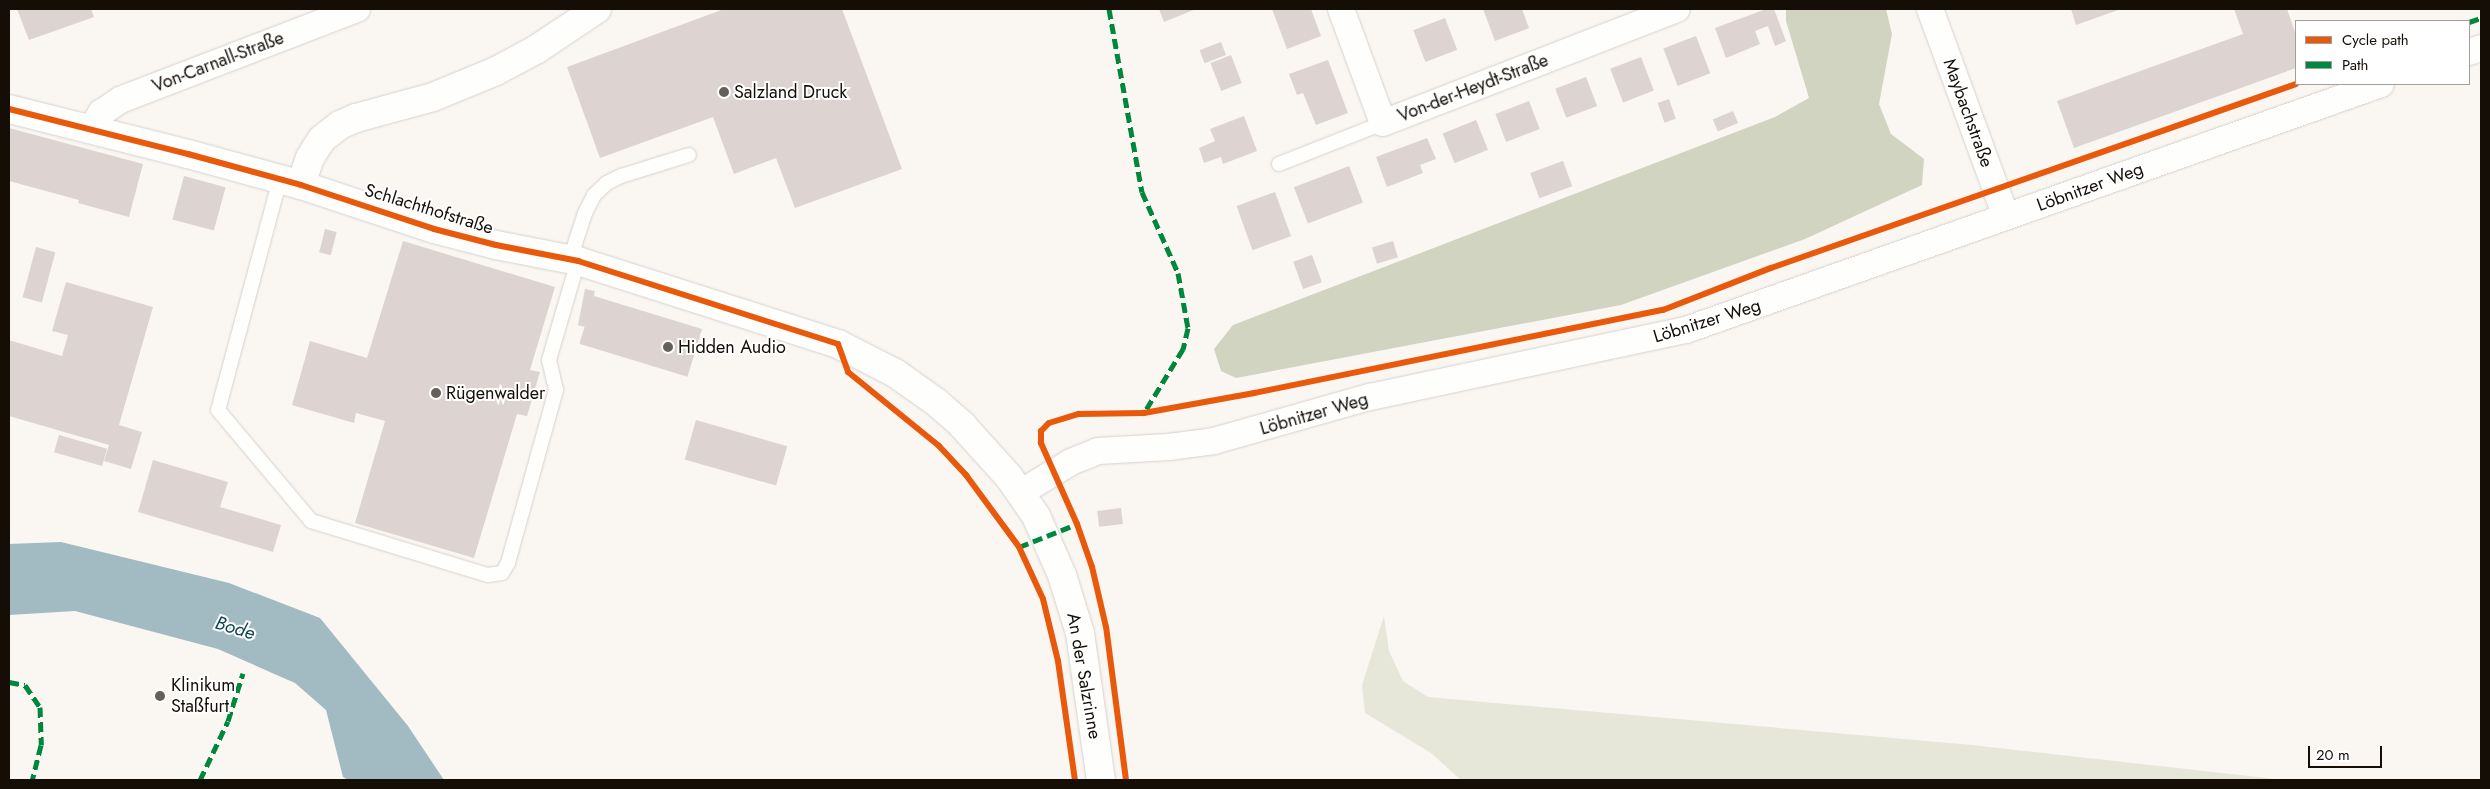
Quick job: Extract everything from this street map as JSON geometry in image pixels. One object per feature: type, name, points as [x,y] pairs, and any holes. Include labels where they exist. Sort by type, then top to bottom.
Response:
[{"type":"street","name":"Von-Carnall-Straße","points":[[91,130],[100,113],[120,100],[357,9]]},
{"type":"street","points":[[290,182],[329,133],[340,125],[356,118],[433,97],[496,71],[538,49],[597,9]]},
{"type":"street","name":"Von-der-Heydt-Straße","points":[[1341,9],[1383,123],[1677,9]]},
{"type":"street","name":"Maybachstraße","points":[[1930,9],[2006,217]]},
{"type":"street","name":"Löbnitzer Weg","points":[[1020,493],[1072,462],[1098,451],[1169,447],[1214,441],[1370,397],[1686,330],[2378,85]]},
{"type":"street","name":"Schlachthofstraße","points":[[9,109],[290,182],[434,228],[496,245],[574,260],[794,328],[838,344],[865,356],[912,384],[949,414],[987,452],[1020,493]]},
{"type":"street","name":"An der Salzrinne","points":[[1020,493],[1036,516],[1046,536],[1071,601],[1080,633],[1101,780]]},
{"type":"lane","points":[[1279,164],[1383,123]]},
{"type":"lane","points":[[290,182],[218,410],[311,520],[488,575],[502,573],[508,563],[556,390],[550,360],[585,212],[594,195],[607,183],[621,176],[690,155]]},
{"type":"shaded area","points":[[1384,616],[1389,651],[1403,681],[1428,697],[1972,745],[2284,780],[1461,780],[1431,753],[1365,713],[1362,685]]},
{"type":"green space","points":[[1786,9],[1886,9],[1892,34],[1879,104],[1891,134],[1924,159],[1922,185],[1805,239],[1621,305],[1236,378],[1221,371],[1214,349],[1233,325],[1775,117],[1809,98],[1786,21]]},
{"type":"water","name":"Bode","points":[[61,542],[229,583],[320,618],[408,726],[444,780],[348,780],[343,777],[326,710],[295,683],[218,649],[75,611],[9,615],[9,544]]},
{"type":"building","points":[[17,9],[91,9],[94,17],[29,40]]},
{"type":"building","name":"Salzland Druck","points":[[724,9],[842,9],[902,169],[795,208],[776,158],[734,174],[713,117],[600,158],[567,67]]},
{"type":"building","points":[[1159,9],[1196,9],[1164,22]]},
{"type":"building","points":[[1272,9],[1311,9],[1321,36],[1287,49]]},
{"type":"building","points":[[1483,9],[1522,9],[1529,28],[1495,41]]},
{"type":"building","points":[[1766,9],[1774,9],[1786,41],[1775,46],[1768,26],[1755,31],[1760,44],[1726,58],[1715,28]]},
{"type":"building","points":[[2071,9],[2121,9],[2076,25]]},
{"type":"building","points":[[2234,9],[2287,9],[2295,32],[2295,68],[2074,148],[2057,101],[2243,34]]},
{"type":"building","points":[[1445,18],[1457,50],[1425,62],[1413,30]]},
{"type":"building","points":[[1696,36],[1710,73],[1678,86],[1663,49]]},
{"type":"building","points":[[1221,42],[1226,55],[1205,63],[1200,50]]},
{"type":"building","points":[[1231,55],[1242,83],[1221,91],[1210,63]]},
{"type":"building","points":[[1641,57],[1654,91],[1623,102],[1610,69]]},
{"type":"building","points":[[1328,60],[1348,113],[1316,125],[1303,93],[1297,95],[1289,74]]},
{"type":"building","points":[[1586,77],[1597,106],[1566,118],[1555,89]]},
{"type":"building","points":[[1669,99],[1676,119],[1664,123],[1658,103]]},
{"type":"building","points":[[1529,101],[1540,129],[1506,142],[1495,114]]},
{"type":"building","points":[[1733,111],[1738,123],[1718,132],[1713,120]]},
{"type":"building","points":[[1244,116],[1257,151],[1223,164],[1221,157],[1204,163],[1199,148],[1215,141],[1210,129]]},
{"type":"building","points":[[1476,120],[1488,150],[1455,163],[1443,133]]},
{"type":"building","points":[[9,128],[143,164],[129,217],[78,203],[79,200],[9,181]]},
{"type":"building","points":[[1427,138],[1436,159],[1420,165],[1423,173],[1387,187],[1376,157]]},
{"type":"building","points":[[1563,161],[1572,186],[1539,198],[1530,173]]},
{"type":"building","points":[[1349,166],[1363,202],[1308,224],[1294,187]]},
{"type":"building","points":[[184,176],[226,187],[214,231],[172,219]]},
{"type":"building","points":[[1275,192],[1291,236],[1253,250],[1236,206]]},
{"type":"building","points":[[325,229],[337,232],[331,255],[319,252]]},
{"type":"building","points":[[403,241],[555,287],[530,370],[540,372],[527,416],[517,414],[474,558],[355,523],[385,421],[356,413],[354,423],[292,405],[310,341],[367,358]]},
{"type":"building","points":[[1393,241],[1398,257],[1377,264],[1372,247]]},
{"type":"building","points":[[36,247],[55,252],[42,302],[23,297]]},
{"type":"building","points":[[1312,255],[1322,282],[1303,289],[1293,262]]},
{"type":"building","points":[[66,282],[153,307],[119,425],[142,432],[131,469],[104,461],[109,445],[9,416],[9,340],[62,356],[68,335],[52,331]]},
{"type":"building","points":[[585,289],[595,291],[588,327],[578,325]]},
{"type":"building","points":[[594,296],[702,329],[687,377],[579,344]]},
{"type":"building","points":[[696,420],[787,446],[776,486],[685,459]]},
{"type":"building","points":[[59,435],[107,449],[102,466],[54,452]]},
{"type":"building","points":[[153,460],[228,482],[220,507],[281,525],[273,552],[138,512]]},
{"type":"building","points":[[1121,508],[1123,524],[1099,527],[1097,511]]},
{"type":"marked path","points":[[1109,9],[1142,192],[1178,273],[1188,328],[1183,349],[1144,413]]},
{"type":"marked path","points":[[2470,22],[2481,18]]},
{"type":"marked path","points":[[1019,547],[1077,524]]},
{"type":"marked path","points":[[200,780],[228,721],[243,673]]},
{"type":"marked path","points":[[9,682],[25,685],[40,707],[41,745],[32,780]]},
{"type":"cycle path","points":[[1126,780],[1106,627],[1092,567],[1077,524],[1041,443],[1041,431],[1049,423],[1079,414],[1144,413],[1254,393],[1663,310],[1771,268],[2295,84]]},
{"type":"cycle path","points":[[9,109],[188,154],[301,185],[434,229],[496,245],[578,261],[838,344],[848,372],[939,446],[966,475],[1019,547],[1043,599],[1058,661],[1075,780]]},
{"type":"place","name":"Salzland Druck","points":[[724,92]]},
{"type":"place","name":"Hidden Audio","points":[[668,347]]},
{"type":"place","name":"Rügenwalder","points":[[436,393]]},
{"type":"place","name":"Klinikum Staßfurt","points":[[160,696]]}]
